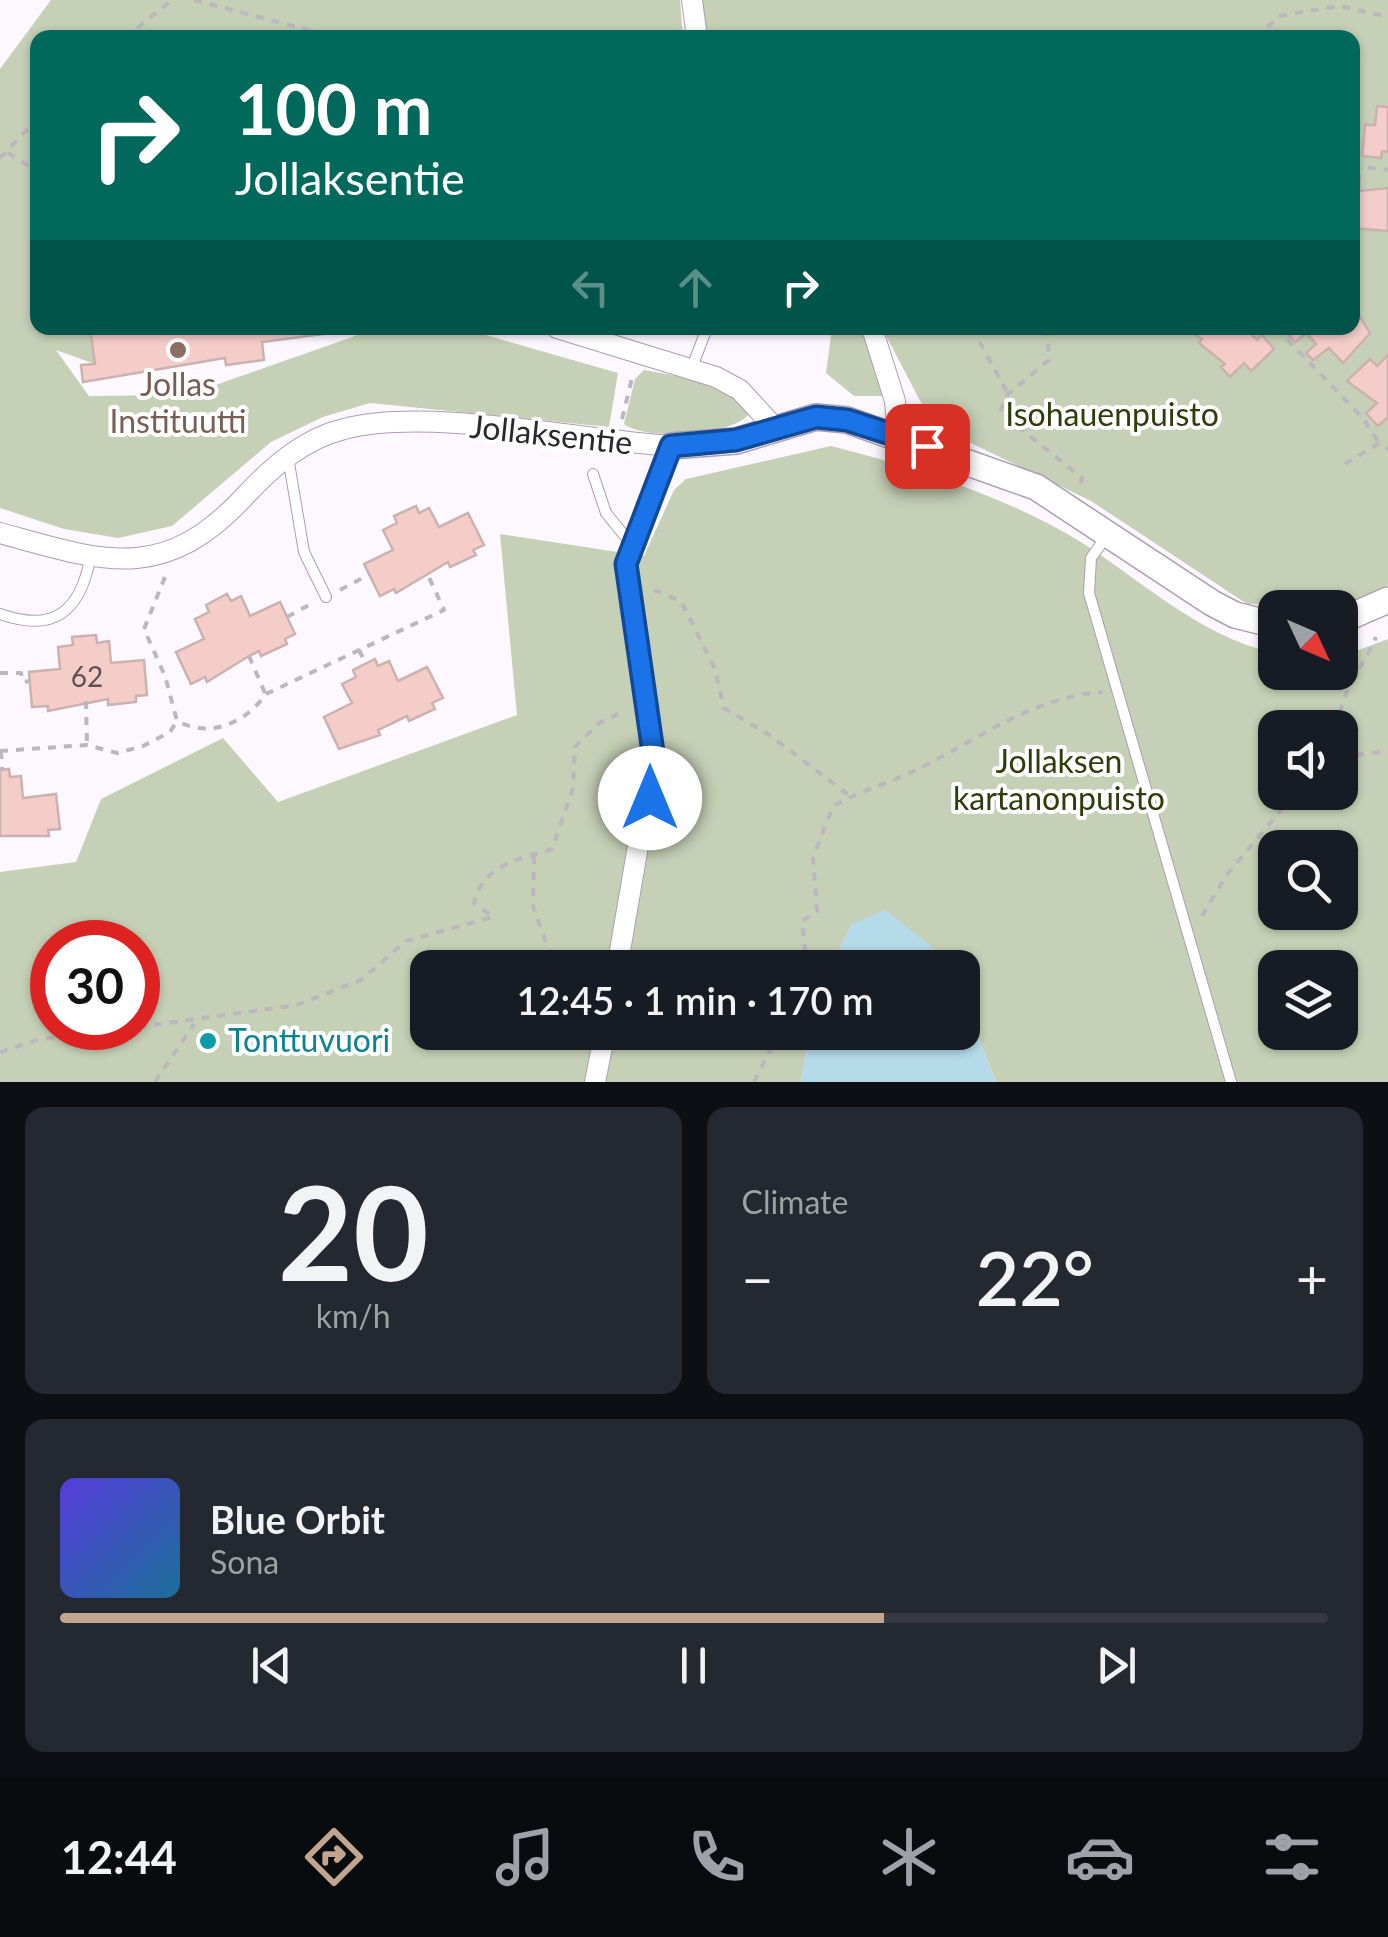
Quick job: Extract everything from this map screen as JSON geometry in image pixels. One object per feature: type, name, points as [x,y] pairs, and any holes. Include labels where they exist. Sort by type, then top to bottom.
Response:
[{"type":"street","points":[[692,0],[697,30]]},
{"type":"street","points":[[577,335],[692,367],[740,390],[775,428]]},
{"type":"street","points":[[874,335],[895,401],[898,436]]},
{"type":"street","name":"Jollaksentie","points":[[0,533],[90,559],[166,552],[209,532],[288,456],[342,429],[379,422],[671,446],[736,440],[816,417],[847,420],[898,436],[1036,488],[1110,532],[1212,603],[1258,621]]},
{"type":"street","points":[[621,950],[654,759],[643,704],[626,564],[671,446]]},
{"type":"street","points":[[1358,613],[1388,600]]},
{"type":"street","points":[[595,1082],[601,1050]]},
{"type":"lane","points":[[692,367],[705,335]]},
{"type":"lane","points":[[288,456],[304,552],[326,597]]},
{"type":"lane","points":[[593,474],[606,513],[632,545]]},
{"type":"lane","points":[[1110,532],[1091,558],[1089,594],[1231,1082]]},
{"type":"lane","points":[[0,614],[42,622],[60,616],[79,597],[90,559]]},
{"type":"path","points":[[135,30],[172,0]]},
{"type":"path","points":[[194,0],[308,30]]},
{"type":"path","points":[[1264,30],[1279,16],[1339,6],[1388,17]]},
{"type":"path","points":[[0,158],[30,127]]},
{"type":"path","points":[[8,152],[30,167]]},
{"type":"path","points":[[1360,167],[1388,170]]},
{"type":"path","points":[[976,335],[1008,394]]},
{"type":"path","points":[[1047,335],[1049,360],[1008,394],[1000,412],[1082,478],[1075,511]]},
{"type":"path","points":[[1283,335],[1363,418],[1378,443],[1388,448]]},
{"type":"path","points":[[619,430],[638,355]]},
{"type":"path","points":[[1345,464],[1378,443]]},
{"type":"path","points":[[2,770],[0,751],[87,745],[117,753],[170,732],[177,721],[165,676],[144,629],[164,581],[166,552]]},
{"type":"path","points":[[177,721],[222,728],[250,715],[266,694],[444,610],[427,572]]},
{"type":"path","points":[[287,617],[370,574]]},
{"type":"path","points":[[629,594],[656,590],[681,601],[715,669],[724,708],[768,734],[850,796]]},
{"type":"path","points":[[1339,710],[1340,699],[1359,674],[1376,637]]},
{"type":"path","points":[[359,650],[366,664]]},
{"type":"path","points":[[249,656],[266,694]]},
{"type":"path","points":[[0,673],[22,673],[23,682],[30,681]]},
{"type":"path","points":[[805,950],[802,921],[818,911],[813,858],[833,806],[926,765],[1004,720],[1052,701],[1118,691]]},
{"type":"path","points":[[86,702],[87,745]]},
{"type":"path","points":[[160,1025],[297,1005],[361,980],[406,942],[493,917],[474,902],[477,888],[504,863],[552,849],[573,788],[575,747],[599,722],[643,704]]},
{"type":"path","points":[[1358,755],[1388,751]]},
{"type":"path","points":[[1190,940],[1226,876],[1281,810]]},
{"type":"path","points":[[534,854],[533,906],[548,950]]},
{"type":"path","points":[[154,1082],[196,1022]]},
{"type":"path","points":[[0,1052],[30,1042]]},
{"type":"path","points":[[754,1082],[770,1050]]},
{"type":"green space","points":[[51,0],[680,0],[682,30],[30,30],[30,335],[91,335],[95,364],[56,350],[89,396],[187,395],[358,335],[485,335],[618,373],[609,427],[370,403],[323,417],[271,442],[172,526],[118,538],[64,529],[0,508],[0,69]]},
{"type":"green space","name":"Isohauenpuisto","points":[[700,0],[1388,0],[1388,585],[1358,600],[1358,590],[1258,590],[1258,604],[1247,604],[1091,501],[950,433],[926,412],[886,335],[1360,335],[1360,30],[706,30]]},
{"type":"green space","points":[[831,335],[868,335],[885,396],[854,396],[826,373]]},
{"type":"green space","points":[[644,370],[716,388],[748,415],[724,428],[706,432],[668,434],[635,429],[624,424],[635,379]]},
{"type":"green space","name":"Jollaksen kartanonpuisto","points":[[831,446],[956,484],[1048,523],[1196,620],[1258,648],[1258,690],[1358,690],[1358,650],[1388,639],[1388,1082],[996,1082],[980,1042],[980,950],[925,950],[852,924],[839,950],[410,950],[410,1050],[807,1050],[801,1082],[0,1082],[0,872],[76,862],[101,799],[223,738],[278,802],[517,715],[500,534],[644,556],[674,490],[686,479]]},
{"type":"water","points":[[885,910],[936,950],[839,950],[852,924]]},
{"type":"water","points":[[980,1042],[996,1082],[801,1082],[807,1050],[980,1050]]},
{"type":"building","points":[[1377,106],[1388,107],[1388,152],[1382,151],[1381,158],[1362,156],[1365,125],[1375,125]]},
{"type":"building","points":[[1388,188],[1388,231],[1360,229],[1360,191]]},
{"type":"building","points":[[1360,317],[1370,333],[1343,363],[1329,348],[1313,360],[1306,353],[1316,344],[1308,335],[1360,335]]},
{"type":"building","name":"Jollas Instituutti","points":[[91,335],[316,335],[262,342],[264,360],[226,365],[225,358],[83,382],[81,365],[95,364]]},
{"type":"building","points":[[1196,335],[1252,335],[1257,340],[1262,335],[1274,349],[1251,371],[1244,363],[1230,377],[1221,367],[1225,364],[1199,343],[1202,339]]},
{"type":"building","points":[[1388,355],[1388,417],[1378,426],[1366,413],[1377,403],[1347,381],[1370,359],[1377,366]]},
{"type":"building","points":[[416,506],[419,513],[429,508],[439,527],[468,513],[484,545],[473,550],[476,555],[450,567],[448,562],[396,593],[394,589],[380,596],[364,564],[393,550],[383,530],[397,523],[394,516]]},
{"type":"building","points":[[227,594],[231,601],[241,596],[250,616],[280,602],[295,634],[285,639],[287,644],[261,656],[259,651],[207,682],[205,677],[191,684],[176,652],[204,639],[195,619],[209,612],[206,605]]},
{"type":"building","points":[[96,635],[97,643],[109,641],[111,663],[144,660],[147,695],[136,696],[136,702],[108,705],[108,699],[48,711],[48,706],[32,707],[29,672],[60,669],[58,647],[73,645],[72,637]]},
{"type":"building","points":[[375,659],[378,666],[389,661],[398,681],[427,667],[443,698],[432,703],[435,709],[409,721],[407,716],[378,730],[380,735],[339,749],[324,717],[352,703],[342,684],[356,677],[353,670]]},
{"type":"building","points":[[9,769],[10,777],[21,776],[23,798],[56,794],[60,829],[48,830],[49,836],[0,836],[0,770]]},
{"type":"place","name":"Jollas Instituutti","points":[[178,350]]},
{"type":"place","name":"Tonttuvuori","points":[[208,1041]]},
{"type":"route","points":[[650,798],[654,759],[645,722],[626,564],[671,446],[736,440],[816,417],[847,420],[927,446]]}]
